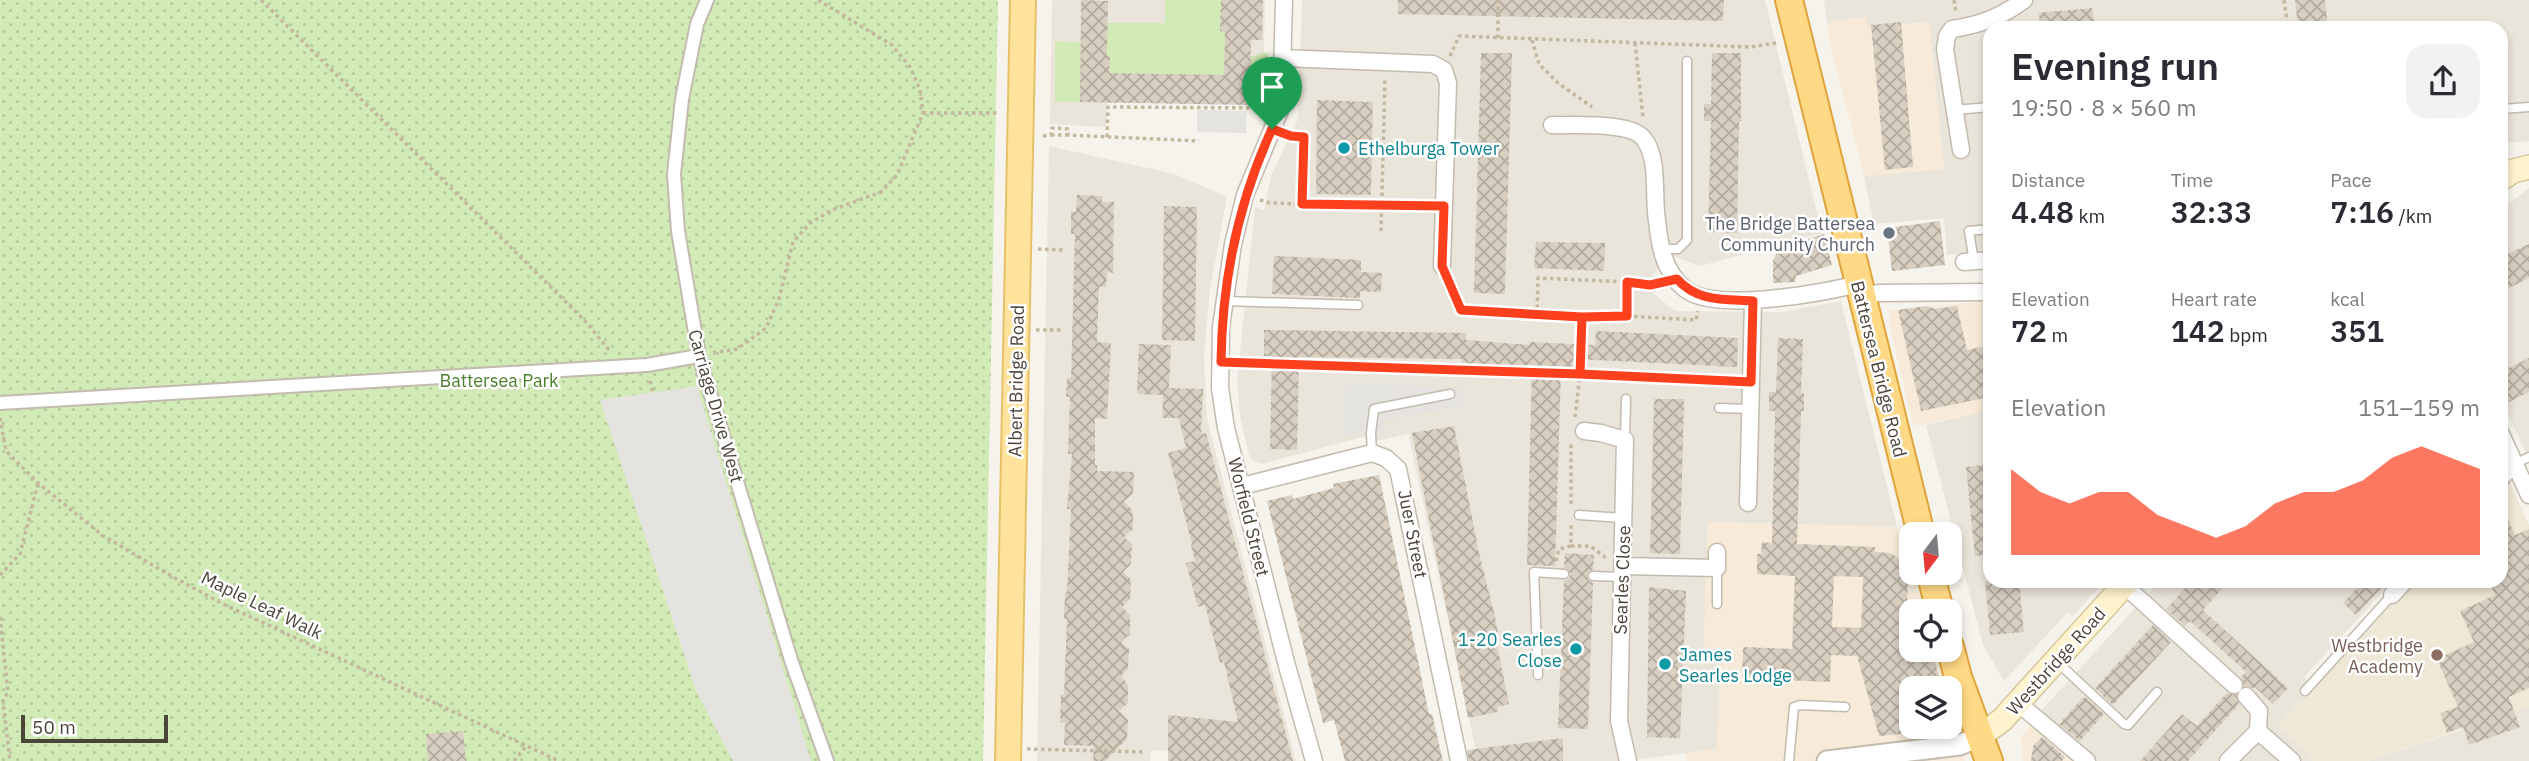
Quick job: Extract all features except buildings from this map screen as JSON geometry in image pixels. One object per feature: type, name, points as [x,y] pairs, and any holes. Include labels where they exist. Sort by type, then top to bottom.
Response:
[{"type":"highway","name":"Battersea Bridge Road","points":[[1789,0],[1918,522]]},
{"type":"highway","points":[[1955,662],[1989,761]]},
{"type":"main road","name":"Albert Bridge Road","points":[[1008,755],[1023,0]]},
{"type":"main road","points":[[2508,174],[2529,167]]},
{"type":"main road","name":"Westbridge Road","points":[[1980,736],[2002,720],[2122,588]]},
{"type":"street","name":"Carriage Drive West","points":[[707,0],[697,24],[688,59],[674,174],[678,231],[699,356],[791,660],[827,761]]},
{"type":"street","name":"Worfield Street","points":[[1284,0],[1282,102],[1245,195],[1230,268],[1221,327],[1222,402],[1287,666],[1314,761]]},
{"type":"street","points":[[1987,21],[2005,15],[2024,0]]},
{"type":"street","points":[[1961,150],[1945,49],[1947,36],[1952,29],[1983,22]]},
{"type":"street","points":[[1283,58],[1433,64],[1444,70],[1448,83],[1442,266]]},
{"type":"street","points":[[1552,125],[1619,127],[1632,130],[1644,138],[1651,156],[1660,249],[1667,266],[1686,290],[1702,297],[1753,301],[1859,291],[1983,296]]},
{"type":"street","points":[[1748,503],[1753,301]]},
{"type":"street","points":[[0,403],[647,365],[699,356]]},
{"type":"street","points":[[1579,430],[1625,440]]},
{"type":"street","name":"Searles Close","points":[[1625,440],[1623,518],[1617,570],[1619,721],[1628,761]]},
{"type":"street","points":[[2508,443],[2522,460],[2528,489]]},
{"type":"street","points":[[1242,486],[1372,453]]},
{"type":"street","name":"Juer Street","points":[[1372,453],[1392,463],[1401,478],[1459,761]]},
{"type":"street","points":[[2508,472],[2522,460]]},
{"type":"street","points":[[1617,570],[1717,560]]},
{"type":"street","points":[[2131,588],[2259,711],[2258,731],[2228,761]]},
{"type":"street","points":[[2392,594],[2398,588]]},
{"type":"street","points":[[2018,703],[2087,761]]},
{"type":"street","points":[[2258,731],[2291,761]]},
{"type":"street","points":[[1827,761],[1960,745],[1980,736]]},
{"type":"lane","points":[[1660,249],[1678,249],[1687,240],[1687,61]]},
{"type":"lane","points":[[2508,109],[2529,107]]},
{"type":"lane","points":[[1954,110],[1983,108]]},
{"type":"lane","points":[[1976,261],[1969,231],[1983,230]]},
{"type":"lane","points":[[1225,301],[1358,305]]},
{"type":"lane","points":[[1372,453],[1374,409],[1450,394]]},
{"type":"lane","points":[[1625,440],[1626,399]]},
{"type":"lane","points":[[1718,408],[1751,409]]},
{"type":"lane","points":[[1575,517],[1623,518]]},
{"type":"lane","points":[[1717,560],[1717,604]]},
{"type":"lane","points":[[1593,576],[1617,570]]},
{"type":"lane","points":[[1538,675],[1534,572],[1564,574]]},
{"type":"lane","points":[[2305,691],[2392,594]]},
{"type":"lane","points":[[2056,661],[2124,724],[2128,725],[2157,692]]},
{"type":"lane","points":[[1789,761],[1794,707],[1845,707]]},
{"type":"path","points":[[261,0],[585,321],[622,366]]},
{"type":"path","points":[[699,356],[737,349],[766,328],[779,299],[793,242],[810,223],[832,210],[881,192],[897,175],[923,113],[920,90],[910,67],[892,45],[818,0]]},
{"type":"path","points":[[1498,0],[1498,38]]},
{"type":"path","points":[[2284,0],[2287,21]]},
{"type":"path","points":[[1444,70],[1459,36],[1750,47],[1798,37]]},
{"type":"path","points":[[1532,39],[1539,64],[1558,83],[1619,127]]},
{"type":"path","points":[[1635,43],[1644,138]]},
{"type":"path","points":[[1381,231],[1385,62]]},
{"type":"path","points":[[1107,137],[1108,107],[1240,107],[1279,112]]},
{"type":"path","points":[[923,113],[1000,113],[1000,124]]},
{"type":"path","points":[[1272,129],[1291,136],[1304,137],[1302,204]]},
{"type":"path","points":[[1038,136],[1199,141]]},
{"type":"path","points":[[1245,195],[1270,203],[1444,206]]},
{"type":"path","points":[[1442,266],[1461,310],[1696,320],[1702,297]]},
{"type":"path","points":[[1537,315],[1538,278],[1650,285],[1677,279]]},
{"type":"path","points":[[1627,282],[1627,316]]},
{"type":"path","points":[[1571,505],[1571,444],[1579,430],[1582,317]]},
{"type":"path","points":[[1221,362],[1751,382]]},
{"type":"path","name":"Maple Leaf Walk","points":[[0,418],[6,451],[38,483],[102,535],[223,604],[559,761]]},
{"type":"path","points":[[0,575],[20,554],[38,483]]},
{"type":"path","points":[[1570,546],[1575,517]]},
{"type":"path","points":[[1555,564],[1559,549],[1590,546],[1617,570]]},
{"type":"path","points":[[0,617],[8,692],[3,701],[10,761]]},
{"type":"path","points":[[514,761],[527,746]]},
{"type":"path","points":[[1008,755],[1145,752]]},
{"type":"shaded area","points":[[1052,0],[1265,0],[1263,103],[1107,103],[1106,127],[1050,124]]},
{"type":"shaded area","points":[[1302,0],[1765,0],[1822,233],[1700,266],[1670,255],[1649,279],[1653,293],[1675,311],[1782,312],[1841,301],[1897,527],[1708,522],[1704,642],[1709,655],[1721,655],[1717,749],[1627,761],[1478,761],[1409,437],[1411,436],[1408,434],[1372,442],[1371,435],[1261,464],[1252,460],[1249,455],[1240,416],[1237,381],[1255,207],[1264,210],[1271,176],[1298,119]]},
{"type":"shaded area","points":[[1824,0],[2529,0],[2529,141],[2508,143],[2508,21],[1983,21],[1983,252],[1947,255],[1944,218],[1874,224],[1864,176],[1944,169],[1929,22],[1869,28],[1865,17],[1827,22]]},
{"type":"shaded area","points":[[1865,17],[1869,28],[1929,22],[1944,169],[1864,176],[1827,22]]},
{"type":"shaded area","points":[[1197,110],[1247,111],[1246,133],[1197,132]]},
{"type":"shaded area","points":[[1049,146],[1174,174],[1227,197],[1210,289],[1204,357],[1207,419],[1296,761],[1242,761],[1239,752],[1151,750],[1150,761],[1037,761]]},
{"type":"shaded area","points":[[2529,188],[2529,459],[2508,414],[2508,204]]},
{"type":"shaded area","points":[[1983,302],[1983,411],[1919,426],[1913,424],[1890,328],[1890,310]]},
{"type":"shaded area","points":[[1345,383],[1459,388],[1465,405],[1389,419],[1384,421],[1384,434],[1343,435]]},
{"type":"shaded area","points":[[697,386],[811,761],[733,761],[696,691],[600,400]]},
{"type":"shaded area","points":[[1983,411],[1983,588],[2099,588],[2073,616],[2068,612],[2004,681],[1983,645],[1962,564],[1962,522],[1951,522],[1926,425]]},
{"type":"shaded area","name":"Westbridge Academy","points":[[2508,479],[2529,525],[2529,706],[2368,761],[2314,761],[2277,726],[2407,588],[2508,588]]},
{"type":"shaded area","points":[[1708,522],[1897,527],[1899,585],[1916,585],[1920,599],[1899,599],[1899,662],[1939,662],[1943,676],[1899,676],[1899,739],[1959,739],[1965,761],[1687,761],[1686,753],[1717,749],[1721,655],[1709,655],[1704,642]]},
{"type":"shaded area","points":[[2154,588],[2387,588],[2304,677],[2314,687],[2278,725],[2314,761],[2089,761],[2038,714]]},
{"type":"shaded area","points":[[2529,706],[2529,761],[2368,761],[2435,739]]},
{"type":"shaded area","points":[[2033,722],[2081,761],[2023,761],[2021,738]]},
{"type":"green space","name":"Battersea Park","points":[[0,0],[998,0],[983,761],[0,761]]},
{"type":"green space","points":[[1165,0],[1222,0],[1220,31],[1240,32],[1224,87],[1210,75],[1123,73],[1109,86],[1110,56],[1081,56],[1080,102],[1055,101],[1055,41],[1106,44],[1107,23],[1165,23]]},
{"type":"green space","points":[[1258,53],[1268,53],[1266,106],[1250,105],[1250,61],[1251,56],[1257,56]]},
{"type":"place","name":"Ethelburga Tower","points":[[1344,148]]},
{"type":"place","name":"The Bridge Battersea Community Church","points":[[1889,233]]},
{"type":"place","name":"1-20 Searles Close","points":[[1576,649]]},
{"type":"place","name":"Westbridge Academy","points":[[2437,655]]},
{"type":"place","name":"James Searles Lodge","points":[[1665,664]]},
{"type":"route","points":[[1272,129],[1245,195],[1233,244],[1221,327],[1221,362],[1580,374],[1582,317],[1627,316],[1627,282],[1650,285],[1677,279],[1686,290],[1702,297],[1753,301],[1751,382],[1580,374],[1582,317],[1461,310],[1442,266],[1444,206],[1302,204],[1304,137],[1291,136],[1272,129]]}]
